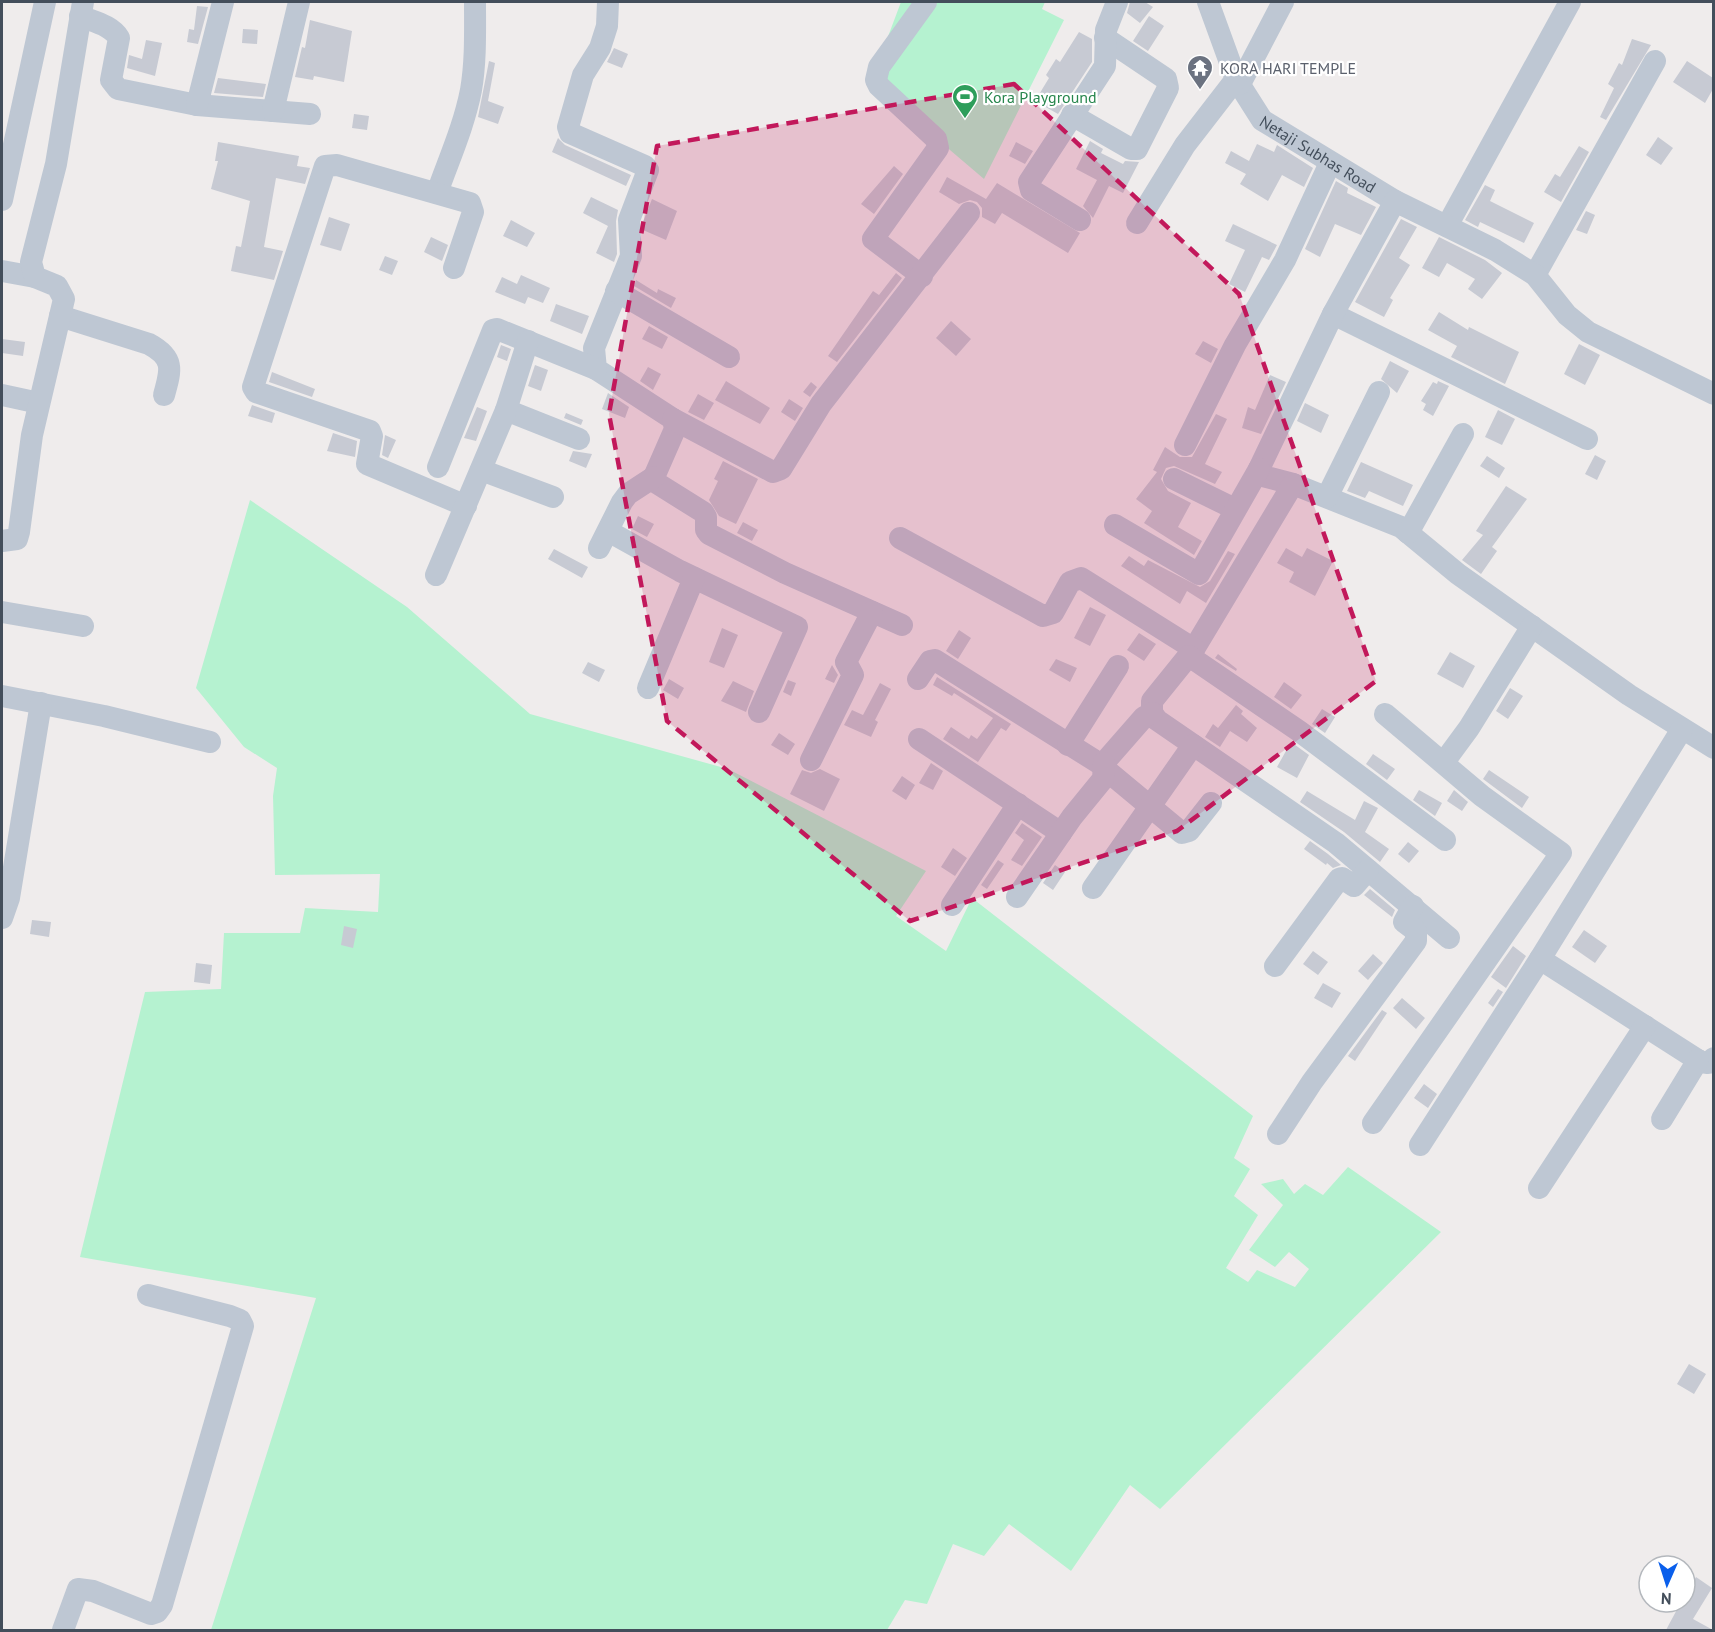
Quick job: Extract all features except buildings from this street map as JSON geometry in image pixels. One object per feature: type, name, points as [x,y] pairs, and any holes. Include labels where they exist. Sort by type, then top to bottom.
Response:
[{"type":"street","points":[[2,201],[45,2]]},
{"type":"street","points":[[197,105],[223,2]]},
{"type":"street","points":[[273,111],[299,2]]},
{"type":"street","points":[[437,193],[471,90],[475,47],[475,2]]},
{"type":"street","points":[[596,369],[594,348],[631,256],[629,220],[648,170],[645,166],[570,133],[568,127],[583,75],[603,37],[609,2]]},
{"type":"street","points":[[921,276],[873,239],[938,148],[936,139],[879,86],[876,80],[879,67],[926,2]]},
{"type":"street","points":[[1080,220],[1029,187],[1029,182],[1104,66],[1105,38],[1117,2]]},
{"type":"street","name":"Netaji Subhas Road","points":[[1208,2],[1238,81],[1262,120],[1395,201],[1495,250],[1535,275],[1567,315],[1588,332],[1713,394]]},
{"type":"street","points":[[1137,223],[1185,145],[1238,81],[1282,2]]},
{"type":"street","points":[[1447,226],[1546,50],[1570,2]]},
{"type":"street","points":[[35,277],[31,262],[56,164],[81,9],[114,31],[118,38],[111,80],[113,85],[127,92],[197,105],[310,114]]},
{"type":"street","points":[[1072,115],[1131,149],[1137,149],[1168,88],[1166,78],[1105,38]]},
{"type":"street","points":[[1535,275],[1655,61]]},
{"type":"street","points":[[1185,445],[1235,345],[1285,260],[1330,163]]},
{"type":"street","points":[[454,268],[473,207],[470,203],[337,165],[325,166],[253,387],[256,392],[370,431],[372,436],[367,464],[466,506]]},
{"type":"street","points":[[1115,525],[1199,574],[1259,469],[1333,314],[1395,201]]},
{"type":"street","points":[[438,467],[490,333],[497,329],[596,369],[673,419],[773,472],[778,472],[821,404],[969,213]]},
{"type":"street","points":[[2,271],[35,277],[57,286],[63,292],[64,299],[27,460],[20,532],[17,539],[2,541]]},
{"type":"street","points":[[616,291],[729,357]]},
{"type":"street","points":[[1333,314],[1587,439]]},
{"type":"street","points":[[60,316],[160,351],[169,363],[169,375],[164,395]]},
{"type":"street","points":[[436,575],[506,410],[528,341]]},
{"type":"street","points":[[1327,497],[1379,392]]},
{"type":"street","points":[[2,395],[39,403]]},
{"type":"street","points":[[506,410],[579,439]]},
{"type":"street","points":[[673,419],[675,429],[654,477],[628,494],[604,540],[694,578],[797,627],[759,712]]},
{"type":"street","points":[[1408,533],[1463,434]]},
{"type":"street","points":[[1259,469],[1263,476],[1293,484],[1387,520],[1408,533],[1458,574],[1629,695],[1713,748]]},
{"type":"street","points":[[481,470],[554,497]]},
{"type":"street","points":[[654,477],[660,487],[703,512],[706,517],[706,530],[709,534],[785,573],[902,625]]},
{"type":"street","points":[[1174,479],[1235,510]]},
{"type":"street","points":[[1293,484],[1191,652],[1152,701],[1152,713],[1157,720],[1336,843],[1449,938]]},
{"type":"street","points":[[900,538],[1043,616],[1053,613],[1070,582],[1081,578],[1191,652],[1445,840]]},
{"type":"street","points":[[648,688],[694,578]]},
{"type":"street","points":[[2,612],[82,626]]},
{"type":"street","points":[[811,760],[853,675],[846,662],[872,612]]},
{"type":"street","points":[[1444,762],[1469,728],[1532,626]]},
{"type":"street","points":[[918,679],[930,661],[935,660],[985,689],[1097,764],[1105,766],[1182,833],[1186,833],[1211,803]]},
{"type":"street","points":[[1068,745],[1118,666]]},
{"type":"street","points":[[2,696],[210,742]]},
{"type":"street","points":[[2,918],[9,898],[41,703]]},
{"type":"street","points":[[1017,897],[1061,833],[1103,779],[1105,766],[1144,717],[1152,713]]},
{"type":"street","points":[[1373,1123],[1560,858],[1558,850],[1482,796],[1385,714]]},
{"type":"street","points":[[1420,1145],[1540,959],[1682,729]]},
{"type":"street","points":[[919,739],[1061,833]]},
{"type":"street","points":[[1093,888],[1193,745]]},
{"type":"street","points":[[952,905],[1018,804]]},
{"type":"street","points":[[1275,966],[1339,879],[1342,878],[1354,886],[1368,870]]},
{"type":"street","points":[[1278,1134],[1312,1082],[1416,941],[1416,931],[1404,922],[1413,906]]},
{"type":"street","points":[[1540,959],[1645,1026],[1706,1059],[1662,1119]]},
{"type":"street","points":[[1539,1188],[1645,1026]]},
{"type":"street","points":[[148,1295],[230,1316],[240,1320],[243,1326],[173,1571],[154,1621]]},
{"type":"street","points":[[63,1630],[78,1589],[93,1591],[151,1614],[154,1621]]},
{"type":"highlighted area","points":[[1014,84],[1239,294],[1376,681],[1177,831],[910,921],[667,721],[609,414],[657,146]]},
{"type":"green space","name":"Kora Playground","points":[[901,2],[1045,2],[1042,9],[1064,20],[984,179],[876,87],[875,71]]},
{"type":"green space","points":[[250,500],[407,607],[530,714],[728,769],[926,871],[896,916],[946,951],[972,898],[1253,1116],[1234,1158],[1250,1169],[1234,1196],[1258,1215],[1226,1268],[1248,1282],[1257,1270],[1295,1287],[1309,1269],[1289,1252],[1275,1267],[1249,1250],[1283,1205],[1261,1184],[1283,1179],[1294,1194],[1305,1184],[1323,1195],[1348,1167],[1441,1232],[1160,1509],[1130,1485],[1071,1571],[1009,1524],[984,1556],[953,1544],[927,1604],[905,1600],[887,1630],[211,1630],[316,1298],[80,1257],[145,992],[221,989],[224,933],[300,933],[305,908],[378,912],[380,874],[275,875],[273,796],[277,768],[244,747],[196,688]]},
{"type":"place","name":"KORA HARI TEMPLE","points":[[1200,91]]},
{"type":"place","name":"Kora Playground","points":[[965,120]]}]
